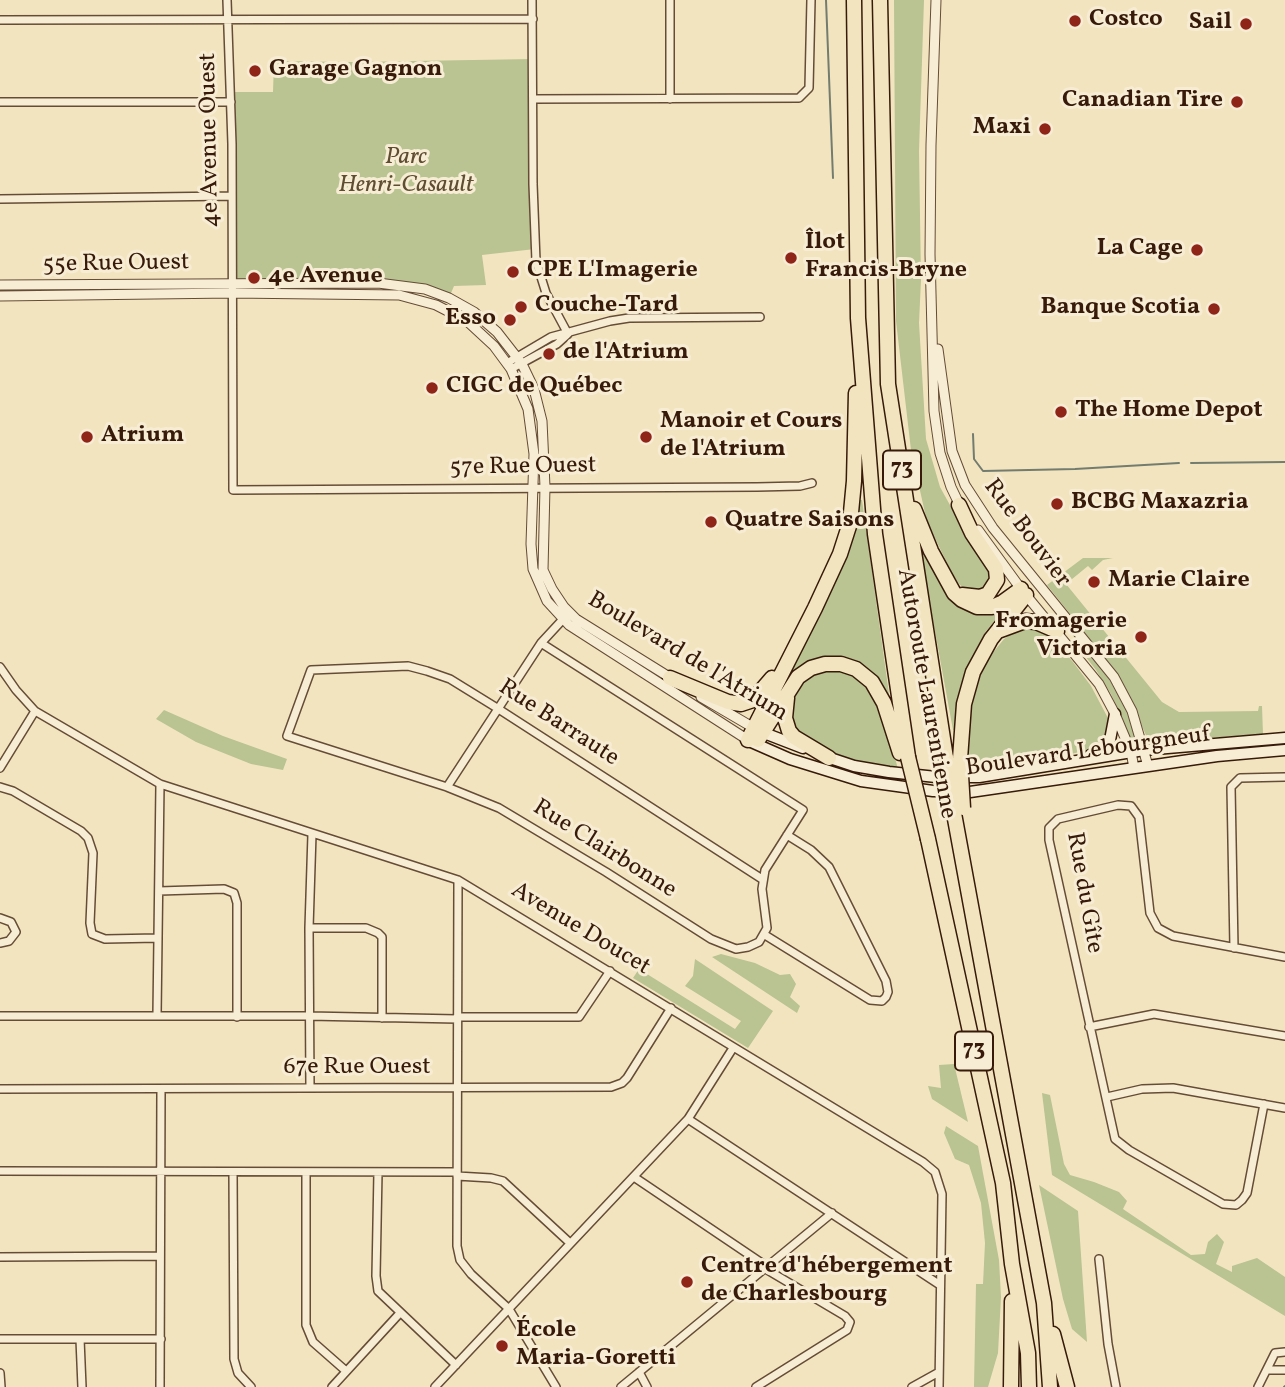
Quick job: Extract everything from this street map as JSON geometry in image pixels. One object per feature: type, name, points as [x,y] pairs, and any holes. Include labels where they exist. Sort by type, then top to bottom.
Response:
[{"type":"highway","name":"Autoroute Laurentienne","points":[[854,0],[858,318],[875,534],[905,757],[927,836],[1003,1183],[1012,1264],[1028,1353],[1029,1387]]},
{"type":"highway","name":"Autoroute Laurentienne","points":[[880,0],[888,384],[953,758],[963,858],[1044,1303],[1050,1387]]},
{"type":"highway","points":[[755,736],[793,649],[840,554],[850,523],[854,481],[858,318]]},
{"type":"highway","points":[[904,480],[930,551],[954,593],[977,607],[992,607],[1024,592]]},
{"type":"highway","points":[[954,593],[969,598],[980,597],[988,594],[997,580],[996,569],[972,533],[959,505]]},
{"type":"highway","points":[[953,758],[973,672],[979,658],[1024,592]]},
{"type":"highway","points":[[997,631],[1025,621],[1036,622],[1057,631]]},
{"type":"highway","points":[[670,678],[728,702],[741,704],[752,700],[765,688],[793,649]]},
{"type":"highway","points":[[755,736],[798,677],[811,668],[833,664],[856,669],[872,682],[879,692],[905,757]]},
{"type":"highway","points":[[788,690],[785,725],[794,737],[829,758]]},
{"type":"highway","points":[[1011,1387],[1012,1264]]},
{"type":"highway","points":[[1044,1303],[1067,1387]]},
{"type":"main road","points":[[1081,760],[1103,748],[1110,740],[1115,714]]},
{"type":"main road","name":"Boulevard de l'Atrium","points":[[755,736],[865,768],[936,778]]},
{"type":"main road","name":"Boulevard de l'Atrium","points":[[755,736],[827,772],[897,788]]},
{"type":"main road","name":"Boulevard Lebourgneuf","points":[[936,778],[979,777],[1144,750],[1285,738]]},
{"type":"main road","name":"Boulevard Lebourgneuf","points":[[897,788],[971,792],[1004,789],[1147,766],[1285,750]]},
{"type":"street","name":"4e Avenue Ouest","points":[[228,0],[233,490]]},
{"type":"street","points":[[532,0],[536,261],[546,293],[568,334]]},
{"type":"street","points":[[670,0],[670,99]]},
{"type":"street","points":[[533,99],[799,98],[809,88],[811,0]]},
{"type":"street","name":"Rue Bouvier","points":[[936,0],[931,145],[932,302],[935,421],[940,453],[959,505],[1098,684],[1115,714],[1131,752],[1134,768]]},
{"type":"street","points":[[0,20],[533,19]]},
{"type":"street","points":[[0,102],[231,102]]},
{"type":"street","points":[[0,199],[232,196]]},
{"type":"street","name":"55e Rue Ouest","points":[[0,285],[232,283]]},
{"type":"street","name":"Boulevard de l'Atrium","points":[[232,283],[377,283],[425,289],[474,312],[497,332],[520,360],[534,389],[542,421],[545,486],[543,570],[566,616],[670,678],[755,736]]},
{"type":"street","name":"55e Rue Ouest","points":[[0,296],[232,293]]},
{"type":"street","name":"Boulevard de l'Atrium","points":[[232,293],[383,294],[418,299],[467,321],[494,346],[509,366],[528,409],[534,454],[531,544],[533,569],[547,601],[566,616],[755,736]]},
{"type":"street","name":"Rue Bouvier","points":[[932,302],[945,415],[955,459],[978,507],[1114,677],[1132,711],[1147,766]]},
{"type":"street","points":[[509,366],[551,337],[610,321],[629,318],[760,317]]},
{"type":"street","name":"57e Rue Ouest","points":[[233,490],[545,486],[757,487],[800,486],[812,483]]},
{"type":"street","points":[[1024,592],[1036,581]]},
{"type":"street","points":[[447,787],[541,643],[566,616]]},
{"type":"street","points":[[541,643],[803,810],[787,835],[765,870],[762,879],[767,920],[765,935],[870,1000],[882,1001],[888,992],[886,981],[828,867],[811,850],[787,835]]},
{"type":"street","name":"Rue Barraute","points":[[288,736],[312,670],[408,666],[450,679],[762,879]]},
{"type":"street","name":"Avenue Doucet","points":[[0,667],[35,711],[160,784],[458,880],[923,1162],[935,1172],[942,1194],[939,1387]]},
{"type":"street","points":[[0,768],[35,711]]},
{"type":"street","name":"Rue Clairbonne","points":[[288,736],[447,787],[499,808],[725,946],[736,949],[748,947],[759,942],[765,935]]},
{"type":"street","points":[[1234,948],[1231,787],[1234,781],[1240,778],[1285,777]]},
{"type":"street","points":[[158,1015],[160,784]]},
{"type":"street","points":[[0,787],[13,791],[81,831],[88,838],[93,853],[90,923],[92,934],[104,939],[158,938]]},
{"type":"street","name":"Rue du Gîte","points":[[1264,1104],[1247,1193],[1242,1200],[1229,1206],[1115,1139],[1048,834],[1053,823],[1058,819],[1118,804],[1131,806],[1139,817],[1150,913],[1158,928],[1173,936],[1285,957]]},
{"type":"street","points":[[310,1088],[309,928],[312,834]]},
{"type":"street","points":[[458,880],[456,1234],[460,1260],[471,1274],[509,1309],[555,1387]]},
{"type":"street","points":[[159,891],[224,889],[234,893],[237,903],[237,1017]]},
{"type":"street","points":[[0,918],[11,922],[16,932],[9,941],[0,943]]},
{"type":"street","points":[[309,928],[366,928],[382,937],[382,1018]]},
{"type":"street","points":[[0,1016],[579,1017],[611,971]]},
{"type":"street","name":"67e Rue Ouest","points":[[0,1089],[457,1089],[617,1086],[627,1078],[671,1007]]},
{"type":"street","points":[[1089,1027],[1154,1014],[1285,1036]]},
{"type":"street","points":[[435,1387],[688,1118],[733,1048]]},
{"type":"street","points":[[1107,1097],[1157,1087],[1285,1108]]},
{"type":"street","points":[[160,1387],[161,1089]]},
{"type":"street","points":[[688,1118],[940,1284]]},
{"type":"street","points":[[0,1171],[378,1172],[457,1174],[491,1178],[503,1181],[570,1243]]},
{"type":"street","points":[[233,1172],[234,1359],[238,1373],[251,1387]]},
{"type":"street","points":[[306,1172],[306,1325],[313,1342],[346,1371]]},
{"type":"street","points":[[378,1172],[377,1284],[382,1296],[456,1365]]},
{"type":"street","points":[[634,1177],[765,1267],[845,1316],[850,1322],[847,1330],[756,1387]]},
{"type":"street","points":[[621,1387],[832,1213]]},
{"type":"street","points":[[0,1257],[160,1256]]},
{"type":"street","points":[[1099,1259],[1108,1344],[1116,1387]]},
{"type":"street","points":[[332,1387],[400,1313]]},
{"type":"street","points":[[0,1339],[162,1339]]},
{"type":"street","points":[[79,1339],[82,1387]]},
{"type":"street","points":[[1258,1387],[1275,1353],[1285,1352]]},
{"type":"street","points":[[1268,1370],[1285,1370]]},
{"type":"street","points":[[639,1371],[647,1387]]},
{"type":"street","points":[[912,1387],[939,1372]]},
{"type":"street","points":[[0,1373],[1,1387]]},
{"type":"green space","points":[[894,0],[924,0],[919,151],[919,323],[926,439],[940,487],[966,534],[987,562],[992,577],[986,587],[980,590],[966,590],[952,573],[927,522],[911,450],[896,321]]},
{"type":"green space","name":"Parc Henri-Casault","points":[[533,59],[535,249],[482,255],[486,285],[454,286],[449,298],[425,289],[232,283],[231,92],[273,92],[274,61]]},
{"type":"green space","points":[[857,500],[862,500],[890,701],[838,660],[781,693],[777,691]]},
{"type":"green space","points":[[921,542],[945,590],[1003,611],[986,631],[970,661],[963,681],[955,730],[919,544]]},
{"type":"green space","points":[[1083,558],[1113,558],[1103,560],[1092,570],[1088,566],[1066,584],[1162,702],[1179,712],[1258,711],[1259,706],[1262,706],[1263,734],[1153,742],[1148,740],[1125,687],[1114,669],[1047,585]]},
{"type":"green space","points":[[1021,627],[1046,630],[1073,662],[1091,686],[1109,720],[1107,737],[1091,749],[1032,764],[965,773],[965,746],[973,688],[986,661],[1004,639]]},
{"type":"green space","points":[[1079,645],[1105,672],[1126,710],[1137,743],[1133,744],[1111,694]]},
{"type":"green space","points":[[836,668],[859,675],[879,700],[898,769],[856,761],[798,737],[789,722],[792,694],[799,684],[816,671]]},
{"type":"green space","points":[[164,710],[223,736],[287,759],[283,770],[251,764],[196,742],[156,719]]},
{"type":"green space","points":[[721,954],[755,963],[780,975],[790,974],[796,984],[790,997],[800,1006],[797,1013],[712,957]]},
{"type":"green space","points":[[695,959],[773,1011],[748,1048],[633,978],[639,969],[735,1029],[741,1021],[685,986],[693,976]]},
{"type":"green space","points":[[954,1064],[968,1122],[932,1099],[928,1086],[941,1088],[939,1065]]},
{"type":"green space","points":[[1042,1093],[1050,1095],[1064,1164],[1070,1175],[1119,1192],[1127,1201],[1123,1209],[1191,1255],[1205,1254],[1208,1242],[1217,1234],[1224,1242],[1216,1264],[1232,1272],[1232,1266],[1257,1258],[1285,1277],[1285,1316],[1052,1175]]},
{"type":"green space","points":[[946,1126],[978,1146],[999,1260],[1001,1297],[998,1353],[988,1387],[974,1387],[976,1284],[983,1284],[985,1243],[981,1203],[969,1165],[955,1159],[944,1133]]},
{"type":"green space","points":[[1039,1185],[1078,1211],[1087,1342],[1072,1329]]},
{"type":"waterway","points":[[826,0],[833,178]]},
{"type":"waterway","points":[[973,434],[974,459],[983,471],[1179,463]]},
{"type":"waterway","points":[[1191,463],[1285,462]]},
{"type":"place","name":"Costco","points":[[1075,21]]},
{"type":"place","name":"Sail","points":[[1246,24]]},
{"type":"place","name":"Garage Gagnon","points":[[255,71]]},
{"type":"place","name":"Canadian Tire","points":[[1237,102]]},
{"type":"place","name":"Maxi","points":[[1045,129]]},
{"type":"place","name":"La Cage","points":[[1197,250]]},
{"type":"place","name":"Îlot Francis-Bryne","points":[[791,258]]},
{"type":"place","name":"CPE L'Imagerie","points":[[513,272]]},
{"type":"place","name":"4e Avenue","points":[[254,278]]},
{"type":"place","name":"Couche-Tard","points":[[521,307]]},
{"type":"place","name":"Banque Scotia","points":[[1214,309]]},
{"type":"place","name":"Esso","points":[[510,320]]},
{"type":"place","name":"de l'Atrium","points":[[549,354]]},
{"type":"place","name":"CIGC de Québec","points":[[432,388]]},
{"type":"place","name":"The Home Depot","points":[[1061,412]]},
{"type":"place","name":"Atrium","points":[[87,437]]},
{"type":"place","name":"Manoir et Cours de l'Atrium","points":[[646,437]]},
{"type":"place","name":"BCBG Maxazria","points":[[1057,504]]},
{"type":"place","name":"Quatre Saisons","points":[[711,522]]},
{"type":"place","name":"Marie Claire","points":[[1094,582]]},
{"type":"place","name":"Fromagerie Victoria","points":[[1141,637]]},
{"type":"place","name":"Centre d'hébergement de Charlesbourg","points":[[687,1282]]},
{"type":"place","name":"École Maria-Goretti","points":[[502,1346]]}]
